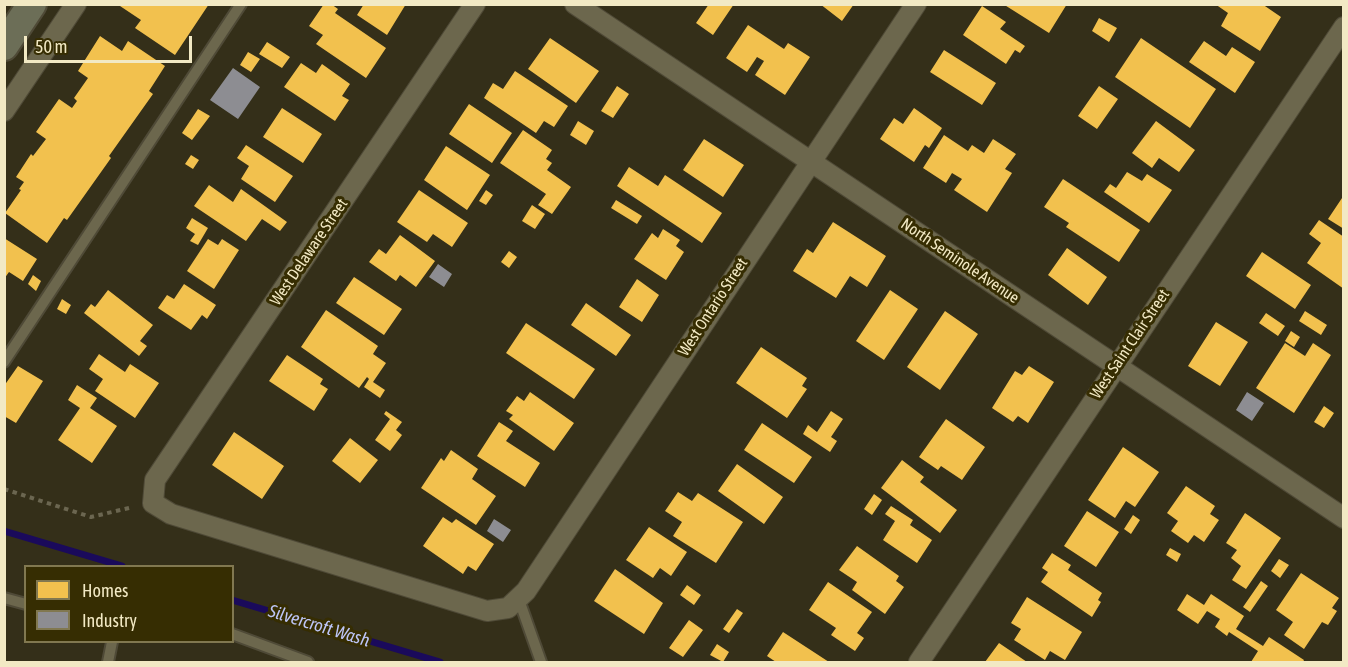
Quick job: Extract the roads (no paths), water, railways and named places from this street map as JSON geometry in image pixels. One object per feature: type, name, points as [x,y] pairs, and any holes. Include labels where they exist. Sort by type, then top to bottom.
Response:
[{"type":"main road","points":[[4,46],[32,4]]},
{"type":"street","points":[[4,111],[76,4]]},
{"type":"street","name":"West Delaware Street","points":[[475,4],[155,480],[153,503],[171,514],[487,611],[513,602]]},
{"type":"street","name":"North Seminole Avenue","points":[[575,4],[1344,518]]},
{"type":"street","name":"West Ontario Street","points":[[513,602],[532,581],[916,4]]},
{"type":"street","name":"West Saint Clair Street","points":[[919,663],[1344,27]]},
{"type":"lane","points":[[4,362],[241,4]]},
{"type":"lane","points":[[4,597],[24,603]]},
{"type":"lane","points":[[513,602],[541,663]]},
{"type":"lane","points":[[234,635],[308,663]]},
{"type":"lane","points":[[108,663],[112,643]]},
{"type":"waterway","name":"Silvercroft Wash","points":[[4,531],[119,565]]},
{"type":"waterway","name":"Silvercroft Wash","points":[[234,601],[440,662]]}]
